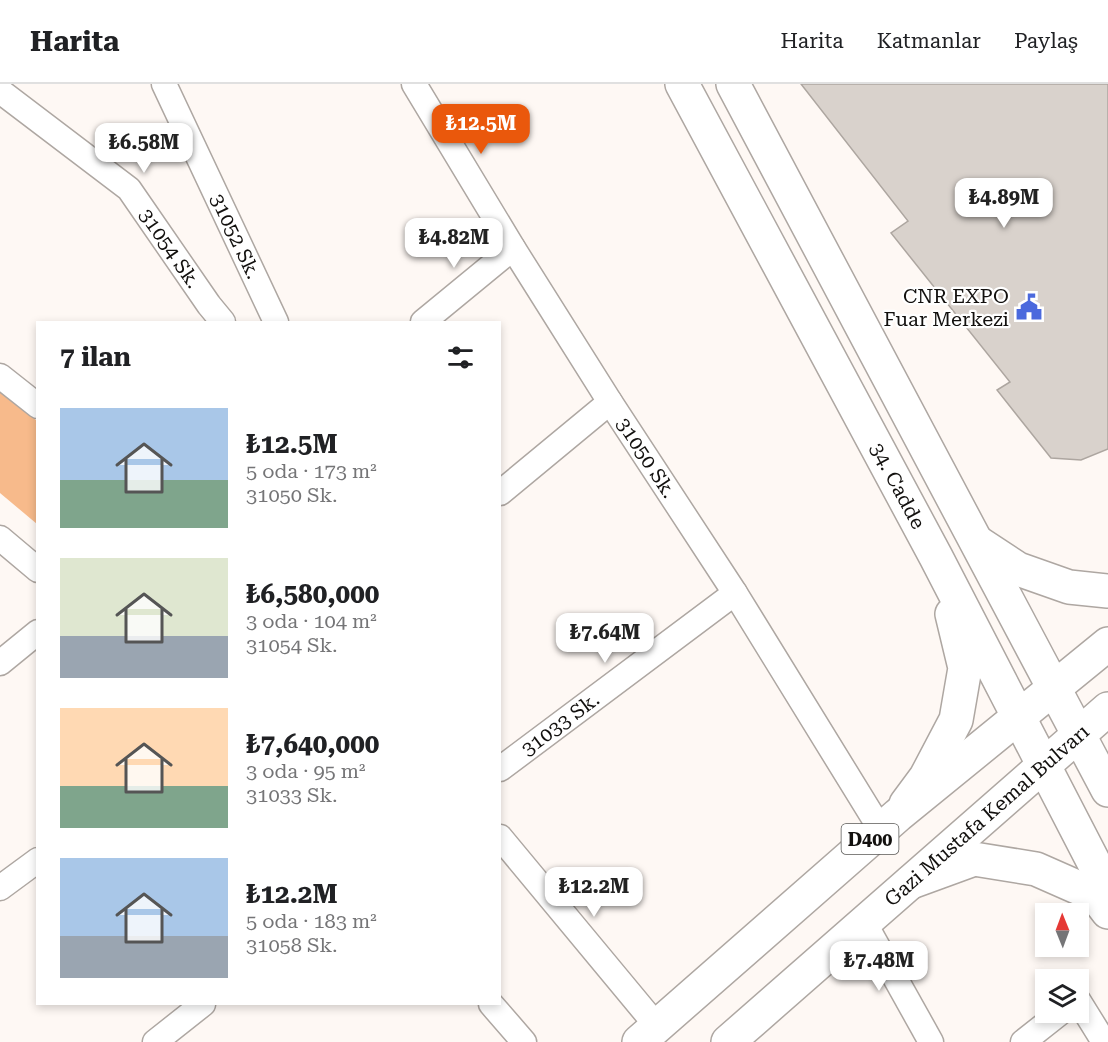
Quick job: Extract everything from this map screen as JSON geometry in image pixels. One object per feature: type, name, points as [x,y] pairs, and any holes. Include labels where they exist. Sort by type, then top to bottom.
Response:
[{"type":"main road","name":"34. Cadde","points":[[682,84],[936,557],[1108,890]]},
{"type":"main road","points":[[734,84],[1108,790]]},
{"type":"main road","points":[[976,541],[1018,569],[1069,587],[1108,591]]},
{"type":"main road","points":[[889,822],[926,777],[956,720],[964,668],[936,557]]},
{"type":"main road","name":"D400","points":[[647,1034],[889,822],[1108,644]]},
{"type":"main road","name":"Gazi Mustafa Kemal Bulvarı","points":[[728,1042],[1108,709]]},
{"type":"main road","points":[[909,882],[974,859],[1036,868],[1095,895],[1108,912]]},
{"type":"street","name":"31052 Sk.","points":[[164,84],[276,321]]},
{"type":"street","name":"31050 Sk.","points":[[414,84],[610,402],[889,822]]},
{"type":"street","name":"31054 Sk.","points":[[0,91],[129,189],[208,305],[222,321]]},
{"type":"street","points":[[424,321],[513,248]]},
{"type":"street","points":[[0,376],[36,404]]},
{"type":"street","points":[[501,492],[610,402]]},
{"type":"street","points":[[0,538],[36,568]]},
{"type":"street","name":"31033 Sk.","points":[[501,768],[735,593]]},
{"type":"street","points":[[0,663],[36,634]]},
{"type":"street","points":[[501,838],[647,1034]]},
{"type":"street","points":[[0,888],[36,861]]},
{"type":"street","points":[[864,922],[931,1042]]},
{"type":"street","points":[[155,1042],[202,1005]]},
{"type":"street","points":[[492,1005],[524,1042]]},
{"type":"street","points":[[1089,1018],[1104,1042]]},
{"type":"street","points":[[1023,1042],[1047,1023]]},
{"type":"shaded area","points":[[0,390],[36,420],[36,523],[0,493]]},
{"type":"building","name":"CNR EXPO Fuar Merkezi","points":[[801,84],[1108,84],[1108,449],[1081,460],[1051,458],[997,390],[1010,382],[891,233],[908,221]]},
{"type":"place","name":"CNR EXPO Fuar Merkezi","points":[[1029,307]]}]
